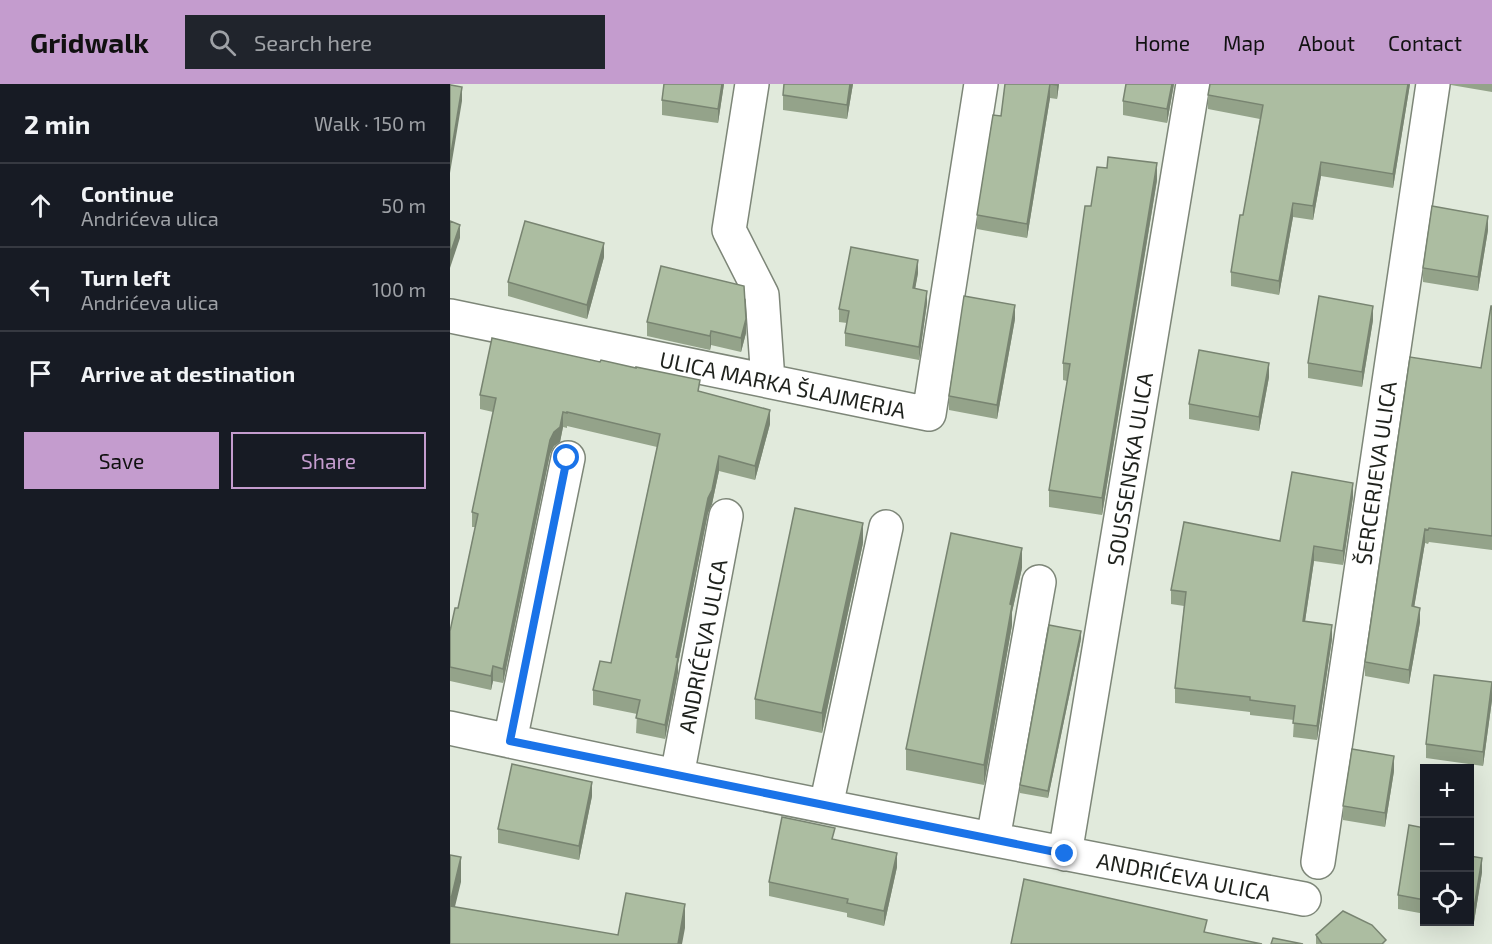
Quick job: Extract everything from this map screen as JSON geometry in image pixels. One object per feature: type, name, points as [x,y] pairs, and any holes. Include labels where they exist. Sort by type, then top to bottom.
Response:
[{"type":"street","points":[[752,84],[729,230],[762,295],[768,381]]},
{"type":"street","name":"ULICA MARKA ŠLAJMERJA","points":[[450,316],[929,414],[981,84]]},
{"type":"street","name":"SOUSSENSKA ULICA","points":[[1065,854],[1193,84]]},
{"type":"street","name":"ŠERCERJEVA ULICA","points":[[1318,862],[1433,84]]},
{"type":"street","points":[[510,741],[567,458]]},
{"type":"street","name":"ANDRIĆEVA ULICA","points":[[677,776],[726,516]]},
{"type":"street","points":[[826,806],[886,527]]},
{"type":"street","points":[[993,839],[1039,582]]},
{"type":"street","name":"ANDRIĆEVA ULICA","points":[[450,729],[1065,854],[1304,899]]},
{"type":"building","points":[[450,84],[462,87],[450,159]]},
{"type":"building","points":[[664,84],[722,84],[718,109],[662,100]]},
{"type":"building","points":[[784,84],[850,84],[847,105],[783,95]]},
{"type":"building","points":[[1005,84],[1050,84],[1027,224],[977,215],[993,115],[1001,116]]},
{"type":"building","points":[[1126,84],[1172,84],[1167,109],[1123,101]]},
{"type":"building","points":[[1210,84],[1408,84],[1393,174],[1321,162],[1313,206],[1293,203],[1279,281],[1231,272],[1240,215],[1243,215],[1263,105],[1208,95]]},
{"type":"building","points":[[1108,157],[1157,163],[1102,498],[1049,490],[1070,364],[1063,363],[1085,206],[1091,206],[1097,167],[1107,168]]},
{"type":"building","points":[[1432,206],[1488,216],[1478,277],[1423,268]]},
{"type":"building","points":[[450,221],[460,225],[450,254]]},
{"type":"building","points":[[525,221],[604,243],[587,305],[508,282]]},
{"type":"building","points":[[851,247],[918,260],[913,288],[927,291],[919,347],[845,333],[849,311],[839,309]]},
{"type":"building","points":[[661,266],[744,286],[746,319],[741,338],[711,331],[710,336],[647,322]]},
{"type":"building","points":[[964,296],[1015,305],[997,405],[949,396]]},
{"type":"building","points":[[1319,296],[1373,306],[1362,372],[1308,363]]},
{"type":"building","points":[[1491,306],[1492,536],[1425,529],[1412,606],[1420,608],[1409,670],[1365,662],[1410,357],[1481,368]]},
{"type":"building","points":[[492,338],[600,362],[601,360],[700,380],[698,391],[770,410],[755,466],[719,456],[712,490],[708,498],[676,657],[678,658],[665,725],[636,718],[640,700],[593,690],[600,661],[611,663],[660,434],[563,412],[560,427],[550,440],[503,669],[493,666],[491,676],[450,667],[450,631],[455,608],[458,608],[478,514],[472,512],[496,398],[480,395]]},
{"type":"building","points":[[1199,350],[1269,363],[1259,417],[1189,404]]},
{"type":"building","points":[[1292,472],[1353,483],[1343,551],[1314,546],[1303,621],[1332,625],[1317,726],[1293,723],[1295,706],[1250,700],[1250,697],[1175,688],[1186,592],[1171,590],[1184,522],[1280,541]]},
{"type":"building","points":[[795,508],[863,523],[822,713],[755,699]]},
{"type":"building","points":[[951,533],[1022,548],[1010,604],[1012,605],[984,765],[906,749]]},
{"type":"building","points":[[1049,625],[1081,631],[1048,791],[1020,785]]},
{"type":"building","points":[[1434,675],[1492,682],[1483,752],[1426,744]]},
{"type":"building","points":[[1352,749],[1394,756],[1385,813],[1343,806]]},
{"type":"building","points":[[512,764],[592,782],[579,846],[498,829]]},
{"type":"building","points":[[782,817],[835,828],[832,839],[897,853],[884,911],[847,903],[848,899],[769,882]]},
{"type":"building","points":[[1409,825],[1420,827],[1420,899],[1398,895]]},
{"type":"building","points":[[450,855],[461,857],[450,903]]},
{"type":"building","points":[[1474,857],[1482,858],[1474,908]]},
{"type":"building","points":[[1024,879],[1207,920],[1204,932],[1262,944],[1011,944]]},
{"type":"building","points":[[626,893],[685,904],[678,944],[450,944],[450,906],[618,935]]},
{"type":"building","points":[[1343,911],[1372,925],[1386,940],[1382,944],[1322,944],[1316,935]]},
{"type":"building","points":[[1273,938],[1303,944],[1271,944]]},
{"type":"route","points":[[567,458],[510,741],[1065,854]]}]
